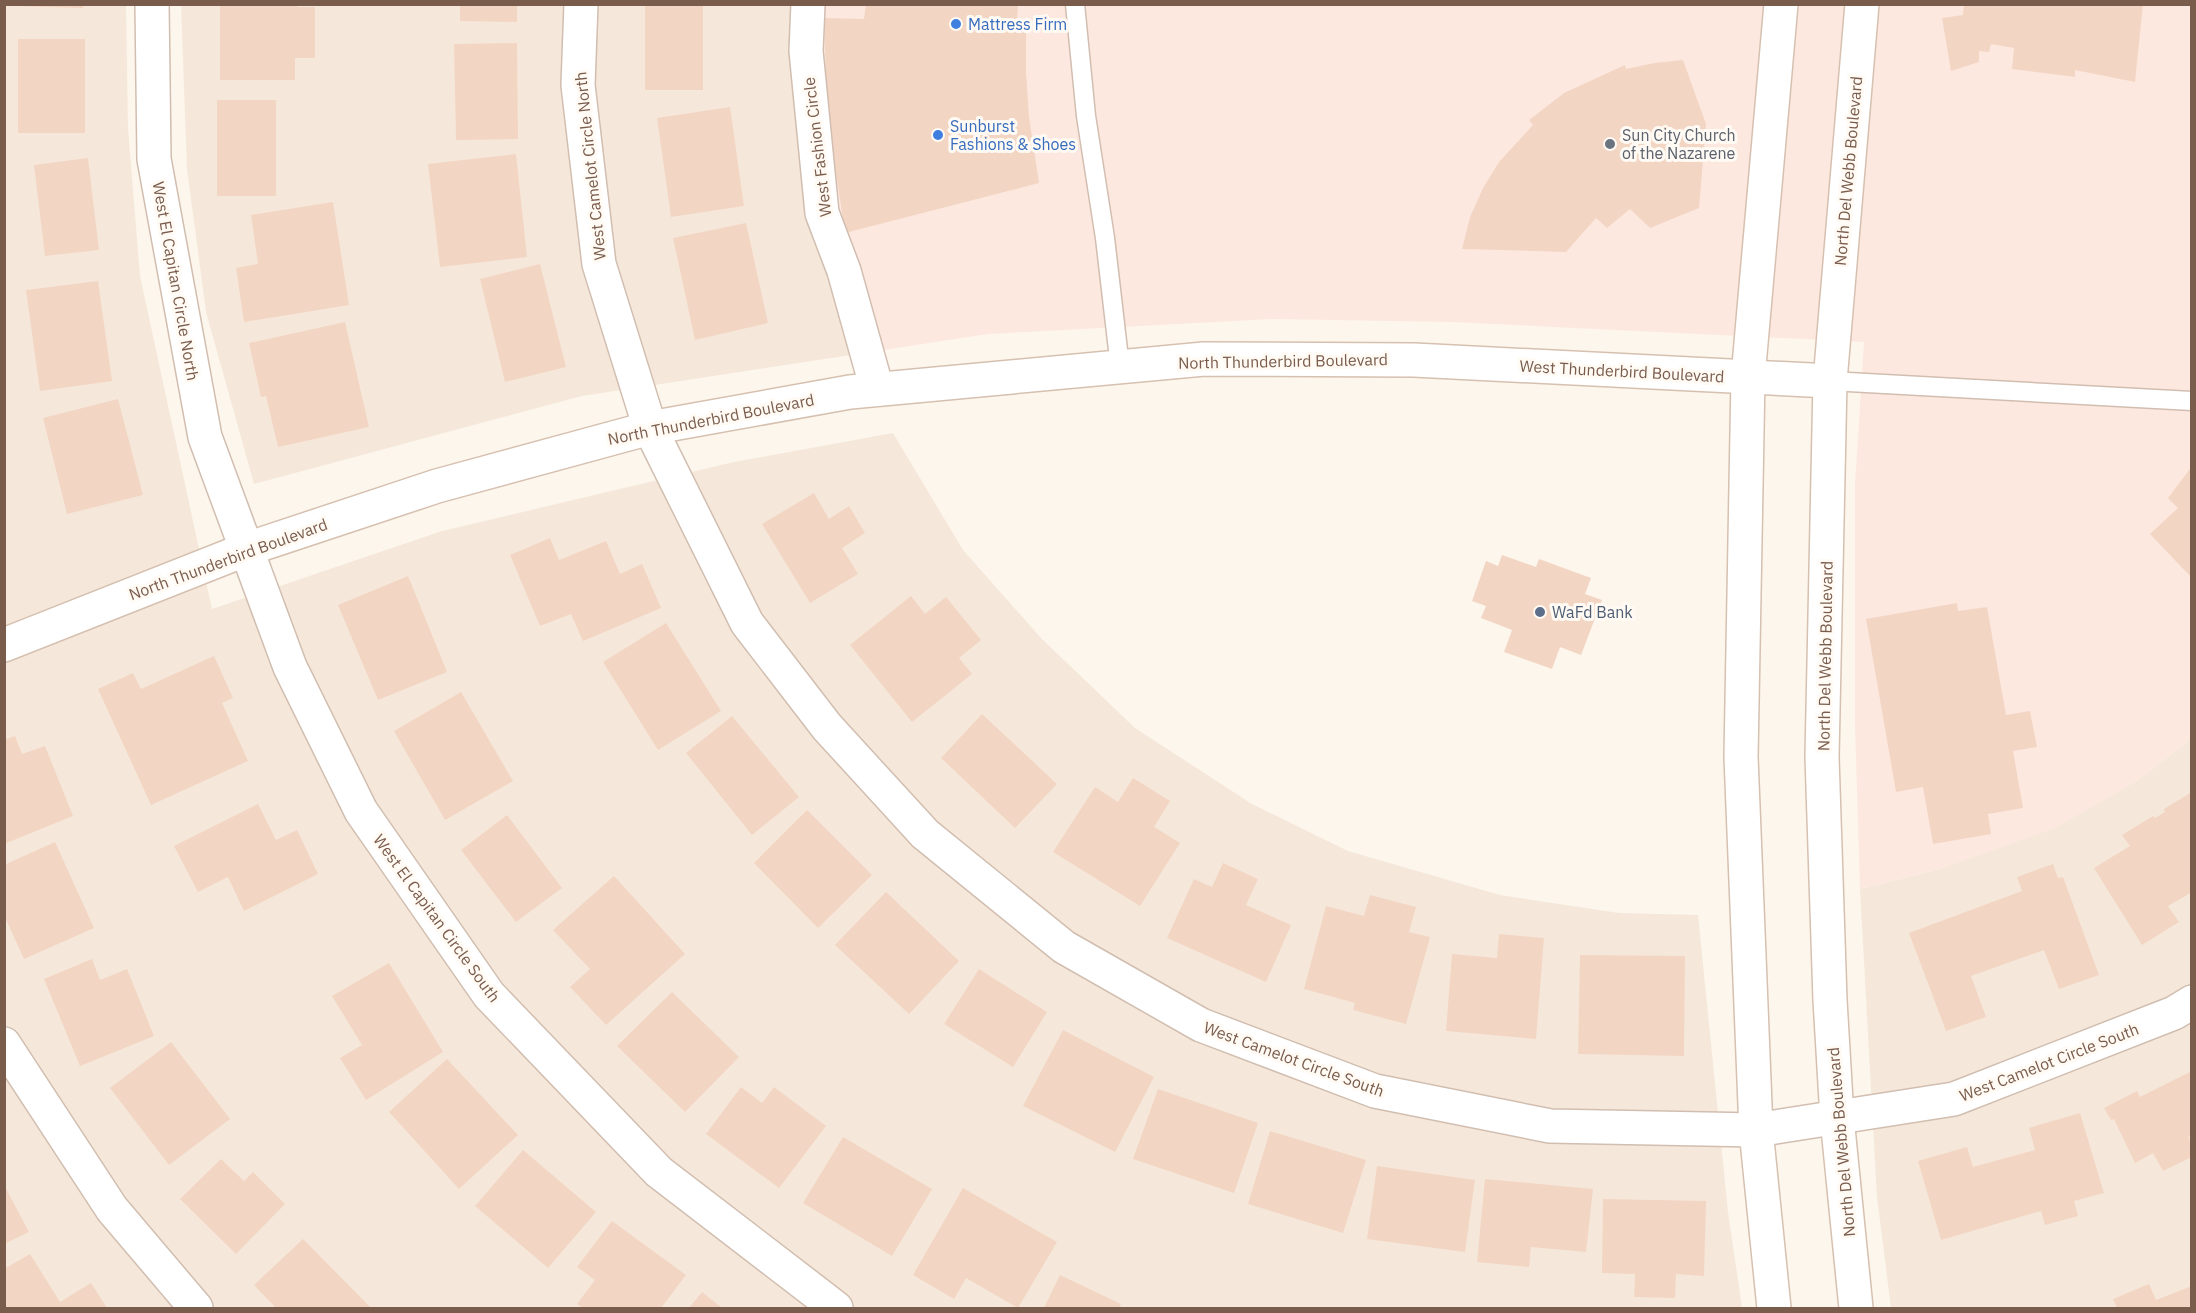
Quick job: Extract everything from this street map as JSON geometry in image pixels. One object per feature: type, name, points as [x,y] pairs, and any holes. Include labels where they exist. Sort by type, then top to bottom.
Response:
[{"type":"street","name":"West El Capitan Circle North","points":[[152,4],[154,159],[205,437],[247,549]]},
{"type":"street","name":"West Camelot Circle North","points":[[581,4],[578,85],[599,264],[650,428]]},
{"type":"street","name":"West Fashion Circle","points":[[808,4],[806,51],[822,213],[844,271],[877,390]]},
{"type":"street","points":[[1774,1308],[1756,1130],[1741,757],[1748,377],[1781,4]]},
{"type":"street","name":"North Del Webb Boulevard","points":[[1856,1308],[1837,1118],[1830,1000],[1822,757],[1830,381],[1862,4]]},
{"type":"street","name":"North Thunderbird Boulevard","points":[[4,645],[247,549],[437,486],[650,428],[850,392],[1204,359],[1414,360]]},
{"type":"street","name":"West Thunderbird Boulevard","points":[[1414,360],[1830,381]]},
{"type":"street","name":"West Camelot Circle South","points":[[650,428],[747,623],[827,727],[925,834],[1064,947],[1201,1025],[1375,1091],[1550,1126],[1756,1130],[1954,1099],[2174,1013],[2192,1002]]},
{"type":"street","name":"West El Capitan Circle South","points":[[247,549],[290,667],[361,811],[489,995],[659,1172],[836,1308]]},
{"type":"street","points":[[4,1044],[111,1209],[196,1308]]},
{"type":"lane","points":[[1075,4],[1086,116],[1105,238],[1120,367]]},
{"type":"lane","points":[[1830,381],[2192,401]]},
{"type":"shaded area","points":[[797,4],[2191,5],[2191,739],[2135,782],[2055,828],[1943,868],[1860,889],[1855,726],[1855,484],[1864,342],[1452,322],[1274,319],[988,334],[851,355]]},
{"type":"shaded area","points":[[5,5],[126,5],[128,128],[140,276],[212,609],[442,531],[734,462],[893,433],[963,550],[1042,639],[1135,728],[1252,804],[1348,851],[1500,895],[1619,913],[1698,915],[1728,1212],[1742,1308],[5,1308]]},
{"type":"shaded area","points":[[181,5],[797,5],[851,355],[582,396],[254,484],[206,312],[187,169]]},
{"type":"shaded area","points":[[2191,739],[2191,1308],[1891,1308],[1877,1197],[1860,889],[1943,868],[2135,782]]},
{"type":"building","points":[[13,4],[84,4],[83,8],[13,6]]},
{"type":"building","points":[[220,4],[297,4],[297,7],[315,7],[315,58],[295,58],[295,80],[220,80]]},
{"type":"building","points":[[460,4],[517,4],[517,22],[460,21]]},
{"type":"building","points":[[645,4],[703,4],[703,90],[645,90]]},
{"type":"building","points":[[866,4],[1018,4],[1017,22],[1026,23],[1029,117],[1039,183],[845,233],[833,153],[826,80],[824,18],[864,19]]},
{"type":"building","points":[[1964,4],[2143,4],[2135,82],[2075,70],[2075,77],[2012,69],[2014,48],[1991,44],[1989,52],[1979,51],[1979,62],[1951,71],[1942,18],[1963,15]]},
{"type":"building","points":[[18,39],[85,39],[85,133],[18,133]]},
{"type":"building","points":[[517,43],[518,139],[456,140],[454,44]]},
{"type":"building","name":"Sun City Church of the Nazarene","points":[[1683,60],[1706,124],[1699,208],[1650,228],[1630,209],[1607,228],[1596,218],[1566,252],[1462,249],[1470,217],[1483,188],[1499,162],[1533,125],[1529,120],[1564,93],[1625,65],[1626,69]]},
{"type":"building","points":[[217,100],[276,100],[276,196],[217,196]]},
{"type":"building","points":[[730,107],[744,206],[671,217],[657,118]]},
{"type":"building","points":[[516,154],[527,257],[440,267],[428,164]]},
{"type":"building","points":[[88,158],[99,250],[45,256],[34,165]]},
{"type":"building","points":[[333,202],[349,305],[244,322],[236,268],[258,264],[251,215]]},
{"type":"building","points":[[746,223],[768,323],[695,340],[673,238]]},
{"type":"building","points":[[540,264],[566,367],[505,382],[480,279]]},
{"type":"building","points":[[98,281],[112,381],[40,391],[26,290]]},
{"type":"building","points":[[345,322],[369,427],[278,447],[266,396],[261,397],[249,343]]},
{"type":"building","points":[[118,399],[143,495],[67,514],[43,418]]},
{"type":"building","points":[[2190,469],[2192,471],[2192,578],[2150,534],[2178,508],[2168,498]]},
{"type":"building","points":[[814,493],[829,519],[849,506],[865,533],[842,548],[858,574],[810,603],[762,524]]},
{"type":"building","points":[[550,538],[559,560],[606,541],[620,574],[642,564],[661,608],[583,641],[571,614],[540,626],[510,555]]},
{"type":"building","name":"WaFd Bank","points":[[1502,555],[1536,567],[1539,559],[1591,578],[1585,594],[1602,600],[1581,655],[1560,647],[1552,669],[1504,652],[1512,630],[1481,618],[1486,606],[1472,601],[1486,561],[1498,566]]},
{"type":"building","points":[[408,576],[447,672],[378,700],[338,605]]},
{"type":"building","points":[[911,596],[925,614],[946,597],[981,640],[959,658],[972,674],[912,722],[850,645]]},
{"type":"building","points":[[1957,603],[1958,611],[1987,607],[2006,715],[2030,711],[2037,747],[2013,751],[2023,808],[1988,814],[1991,834],[1933,844],[1923,787],[1896,792],[1866,619]]},
{"type":"building","points":[[666,623],[721,711],[658,750],[603,662]]},
{"type":"building","points":[[214,656],[233,698],[222,703],[248,761],[151,805],[98,689],[133,673],[141,689]]},
{"type":"building","points":[[461,692],[513,781],[445,820],[394,731]]},
{"type":"building","points":[[982,714],[1057,784],[1015,828],[941,758]]},
{"type":"building","points":[[732,716],[799,797],[752,835],[686,753]]},
{"type":"building","points":[[15,736],[22,754],[45,746],[73,816],[4,844],[4,740]]},
{"type":"building","points":[[1133,778],[1170,801],[1154,827],[1180,843],[1140,906],[1053,852],[1095,787],[1118,802]]},
{"type":"building","points":[[2192,792],[2192,892],[2168,906],[2179,922],[2142,945],[2094,868],[2130,846],[2122,835],[2153,816],[2155,818],[2165,812],[2164,809]]},
{"type":"building","points":[[258,804],[276,840],[297,830],[318,874],[244,911],[228,877],[198,892],[174,846]]},
{"type":"building","points":[[807,810],[872,875],[818,928],[754,863]]},
{"type":"building","points":[[507,815],[562,888],[516,922],[461,850]]},
{"type":"building","points":[[55,842],[94,928],[24,959],[4,915],[4,865]]},
{"type":"building","points":[[1223,863],[1258,879],[1246,905],[1291,925],[1266,982],[1167,938],[1194,879],[1212,887]]},
{"type":"building","points":[[2053,864],[2058,878],[2063,877],[2099,975],[2059,989],[2044,950],[1971,976],[1986,1017],[1946,1031],[1909,933],[2022,891],[2017,877]]},
{"type":"building","points":[[614,876],[685,954],[606,1025],[570,987],[590,969],[553,930]]},
{"type":"building","points":[[886,892],[959,961],[909,1014],[835,945]]},
{"type":"building","points":[[1370,895],[1416,907],[1409,932],[1430,937],[1406,1024],[1353,1010],[1355,1003],[1304,989],[1326,906],[1364,916]]},
{"type":"building","points":[[1499,934],[1544,938],[1536,1039],[1446,1031],[1452,954],[1497,958]]},
{"type":"building","points":[[1580,955],[1685,956],[1684,1056],[1578,1054]]},
{"type":"building","points":[[92,959],[100,980],[127,969],[154,1036],[80,1066],[44,979]]},
{"type":"building","points":[[389,963],[443,1052],[366,1100],[340,1058],[362,1045],[332,996]]},
{"type":"building","points":[[979,969],[1047,1012],[1013,1067],[944,1024]]},
{"type":"building","points":[[672,992],[739,1057],[685,1112],[617,1046]]},
{"type":"building","points":[[1063,1030],[1154,1077],[1115,1152],[1023,1106]]},
{"type":"building","points":[[171,1042],[230,1119],[169,1165],[110,1088]]},
{"type":"building","points":[[447,1059],[518,1135],[459,1189],[389,1112]]},
{"type":"building","points":[[2192,1071],[2192,1135],[2188,1137],[2192,1144],[2192,1157],[2163,1171],[2153,1153],[2135,1163],[2114,1119],[2111,1120],[2104,1108],[2137,1091],[2140,1097]]},
{"type":"building","points":[[741,1087],[762,1103],[774,1087],[826,1126],[779,1188],[706,1134]]},
{"type":"building","points":[[1158,1089],[1258,1123],[1234,1193],[1133,1159]]},
{"type":"building","points":[[2080,1113],[2104,1193],[2074,1201],[2078,1216],[2045,1225],[2041,1211],[1941,1240],[1918,1161],[1967,1147],[1973,1167],[2035,1150],[2029,1128]]},
{"type":"building","points":[[1270,1131],[1366,1160],[1343,1233],[1248,1204]]},
{"type":"building","points":[[843,1137],[932,1189],[892,1256],[803,1203]]},
{"type":"building","points":[[523,1150],[596,1212],[548,1268],[475,1206]]},
{"type":"building","points":[[221,1159],[244,1181],[253,1172],[285,1204],[236,1254],[180,1199]]},
{"type":"building","points":[[1377,1166],[1475,1180],[1465,1252],[1367,1239]]},
{"type":"building","points":[[1485,1179],[1593,1189],[1586,1252],[1531,1247],[1529,1267],[1477,1262]]},
{"type":"building","points":[[4,1185],[29,1232],[4,1244]]},
{"type":"building","points":[[963,1188],[1057,1242],[1018,1308],[966,1278],[954,1299],[913,1275]]},
{"type":"building","points":[[1603,1199],[1706,1201],[1704,1276],[1676,1274],[1675,1298],[1634,1297],[1635,1274],[1602,1273]]},
{"type":"building","points":[[612,1221],[686,1275],[661,1308],[583,1308],[577,1304],[595,1280],[577,1267]]},
{"type":"building","points":[[303,1239],[371,1308],[276,1308],[254,1285]]},
{"type":"building","points":[[30,1254],[60,1302],[91,1283],[107,1308],[4,1308],[4,1269]]},
{"type":"building","points":[[1060,1275],[1121,1304],[1119,1308],[1044,1308]]},
{"type":"building","points":[[2149,1284],[2156,1300],[2192,1286],[2192,1308],[2117,1308],[2113,1299]]},
{"type":"building","points":[[702,1292],[722,1308],[689,1308]]},
{"type":"place","name":"Mattress Firm","points":[[956,24]]},
{"type":"place","name":"Sunburst Fashions & Shoes","points":[[938,135]]},
{"type":"place","name":"Sun City Church of the Nazarene","points":[[1610,144]]},
{"type":"place","name":"WaFd Bank","points":[[1540,612]]}]
